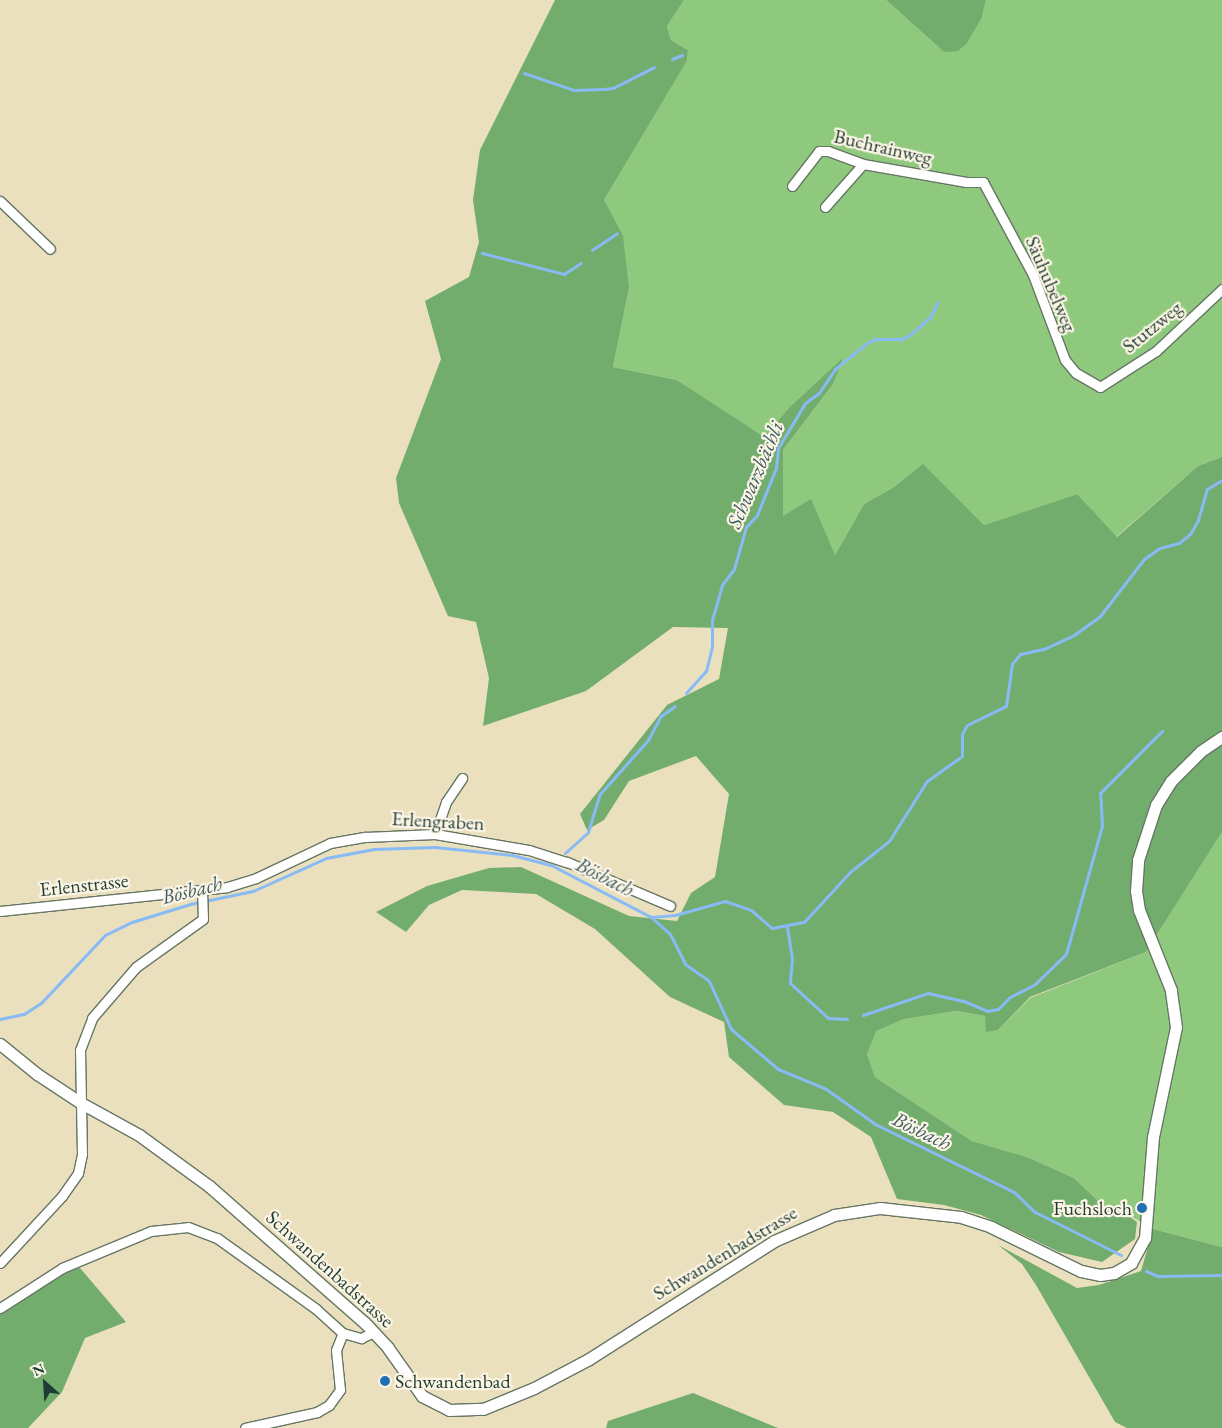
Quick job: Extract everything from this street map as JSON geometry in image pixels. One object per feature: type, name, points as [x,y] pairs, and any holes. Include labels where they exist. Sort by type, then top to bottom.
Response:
[{"type":"street","name":"Buchrainweg","points":[[792,186],[819,151],[828,151],[863,164],[966,182],[983,182]]},
{"type":"street","points":[[825,207],[863,164]]},
{"type":"street","name":"Säuhubelweg","points":[[983,182],[1032,275],[1066,360],[1076,373],[1100,387]]},
{"type":"street","points":[[0,201],[50,249]]},
{"type":"street","name":"Stutzweg","points":[[1100,387],[1156,351],[1222,289]]},
{"type":"street","name":"Schwandenbadstrasse","points":[[0,1044],[81,1103],[140,1135],[209,1186],[374,1332],[422,1396],[442,1408],[474,1411],[510,1400],[553,1378],[774,1241],[834,1215],[880,1208],[931,1211],[991,1227],[1081,1271],[1100,1275],[1127,1266],[1140,1251],[1147,1229],[1153,1137],[1176,1027],[1171,990],[1139,910],[1136,891],[1138,860],[1156,805],[1166,788],[1186,764],[1222,736]]},
{"type":"street","points":[[435,834],[446,802],[462,778]]},
{"type":"street","name":"Erlengraben","points":[[203,894],[241,884],[316,848],[346,839],[435,834],[529,850],[567,862],[670,906]]},
{"type":"street","points":[[0,1263],[62,1196],[78,1173],[82,1154],[80,1050],[92,1018],[136,967],[200,922],[205,909],[203,894]]},
{"type":"street","name":"Erlenstrasse","points":[[0,911],[203,894]]},
{"type":"street","points":[[0,1308],[62,1268],[151,1231],[188,1226],[206,1232],[232,1248],[343,1333],[361,1338],[374,1332]]},
{"type":"street","points":[[246,1428],[263,1422],[317,1412],[329,1405],[340,1390],[336,1350],[343,1333]]},
{"type":"green space","points":[[555,0],[684,0],[667,26],[671,40],[688,50],[687,61],[604,200],[623,236],[629,288],[613,367],[677,380],[764,437],[789,408],[843,358],[833,384],[783,450],[783,516],[811,499],[835,555],[864,504],[894,487],[923,464],[984,525],[1077,494],[1117,537],[1198,466],[1222,457],[1222,832],[1146,952],[1030,997],[998,1030],[986,1032],[985,1016],[957,1011],[904,1019],[876,1031],[867,1054],[875,1077],[972,1141],[1027,1157],[1074,1178],[1113,1215],[1122,1211],[1137,1222],[1135,1239],[1102,1262],[1059,1252],[981,1215],[944,1205],[897,1199],[871,1137],[833,1112],[784,1105],[729,1057],[724,1022],[670,997],[595,929],[536,894],[462,890],[429,905],[406,932],[376,912],[427,886],[489,868],[521,867],[629,916],[677,921],[691,893],[715,877],[729,794],[696,756],[629,781],[604,820],[587,830],[580,814],[667,705],[719,679],[728,628],[673,627],[586,691],[483,726],[489,678],[476,622],[448,616],[399,503],[396,478],[441,359],[425,301],[469,277],[479,242],[473,200],[480,150]]},
{"type":"green space","points":[[684,0],[886,0],[944,52],[982,17],[986,0],[1222,0],[1222,457],[1198,466],[1116,537],[1077,494],[984,525],[923,465],[894,487],[864,504],[835,555],[783,516],[783,450],[833,384],[789,408],[764,438],[677,380],[613,367],[629,288],[604,200],[687,61],[688,50],[671,40],[667,26]]},
{"type":"green space","points":[[886,0],[986,0],[982,17],[967,43],[958,51],[944,52]]},
{"type":"green space","points":[[1222,832],[1222,1247],[1153,1229],[1122,1211],[1113,1215],[1074,1178],[1027,1157],[972,1141],[875,1077],[867,1054],[875,1031],[904,1019],[957,1011],[985,1016],[998,1030],[1030,998],[1146,952]]},
{"type":"green space","points":[[1153,1229],[1222,1247],[1222,1428],[1127,1428],[1115,1422],[1036,1285],[1022,1264],[998,1245],[1077,1288],[1099,1285],[1141,1271]]},
{"type":"green space","points":[[80,1268],[126,1322],[85,1338],[62,1392],[28,1428],[0,1428],[0,1313],[66,1270]]},
{"type":"green space","points":[[693,1393],[778,1428],[606,1428],[608,1421]]},
{"type":"waterway","points":[[672,59],[682,55]]},
{"type":"waterway","points":[[524,73],[574,90],[603,89],[613,88],[654,67]]},
{"type":"waterway","points":[[592,250],[617,233]]},
{"type":"waterway","points":[[482,253],[564,274],[581,263]]},
{"type":"waterway","name":"Schwarzbächli","points":[[686,693],[706,671],[712,647],[712,620],[722,585],[734,569],[746,527],[757,515],[776,468],[778,448],[805,403],[819,393],[835,369],[867,343],[876,339],[902,339],[911,334],[930,317],[938,302]]},
{"type":"waterway","points":[[651,917],[675,915],[725,901],[751,910],[772,928],[804,922],[850,872],[889,841],[927,781],[962,756],[962,734],[967,725],[1006,706],[1012,664],[1020,654],[1044,649],[1074,635],[1100,616],[1144,559],[1160,548],[1179,543],[1190,534],[1198,520],[1207,489],[1222,480]]},
{"type":"waterway","name":"Schwarzbächli","points":[[565,853],[588,832],[599,795],[648,740],[661,716],[675,706]]},
{"type":"waterway","points":[[863,1015],[928,993],[964,1001],[987,1011],[998,1009],[1010,997],[1035,984],[1066,954],[1102,826],[1100,793],[1162,731]]},
{"type":"waterway","name":"Bösbach","points":[[0,1019],[24,1014],[41,1003],[105,935],[132,922],[190,904],[253,891],[326,858],[374,849],[435,847],[512,855],[551,865],[651,917],[670,934],[685,964],[709,981],[731,1029],[778,1069],[826,1089],[875,1124],[1014,1192],[1035,1212],[1121,1255]]},
{"type":"waterway","points":[[787,927],[792,959],[790,983],[828,1018],[847,1019]]},
{"type":"waterway","name":"Bösbach","points":[[1146,1271],[1158,1276],[1222,1275]]},
{"type":"place","name":"Fuchsloch","points":[[1142,1208]]},
{"type":"place","name":"Schwandenbad","points":[[385,1381]]}]
